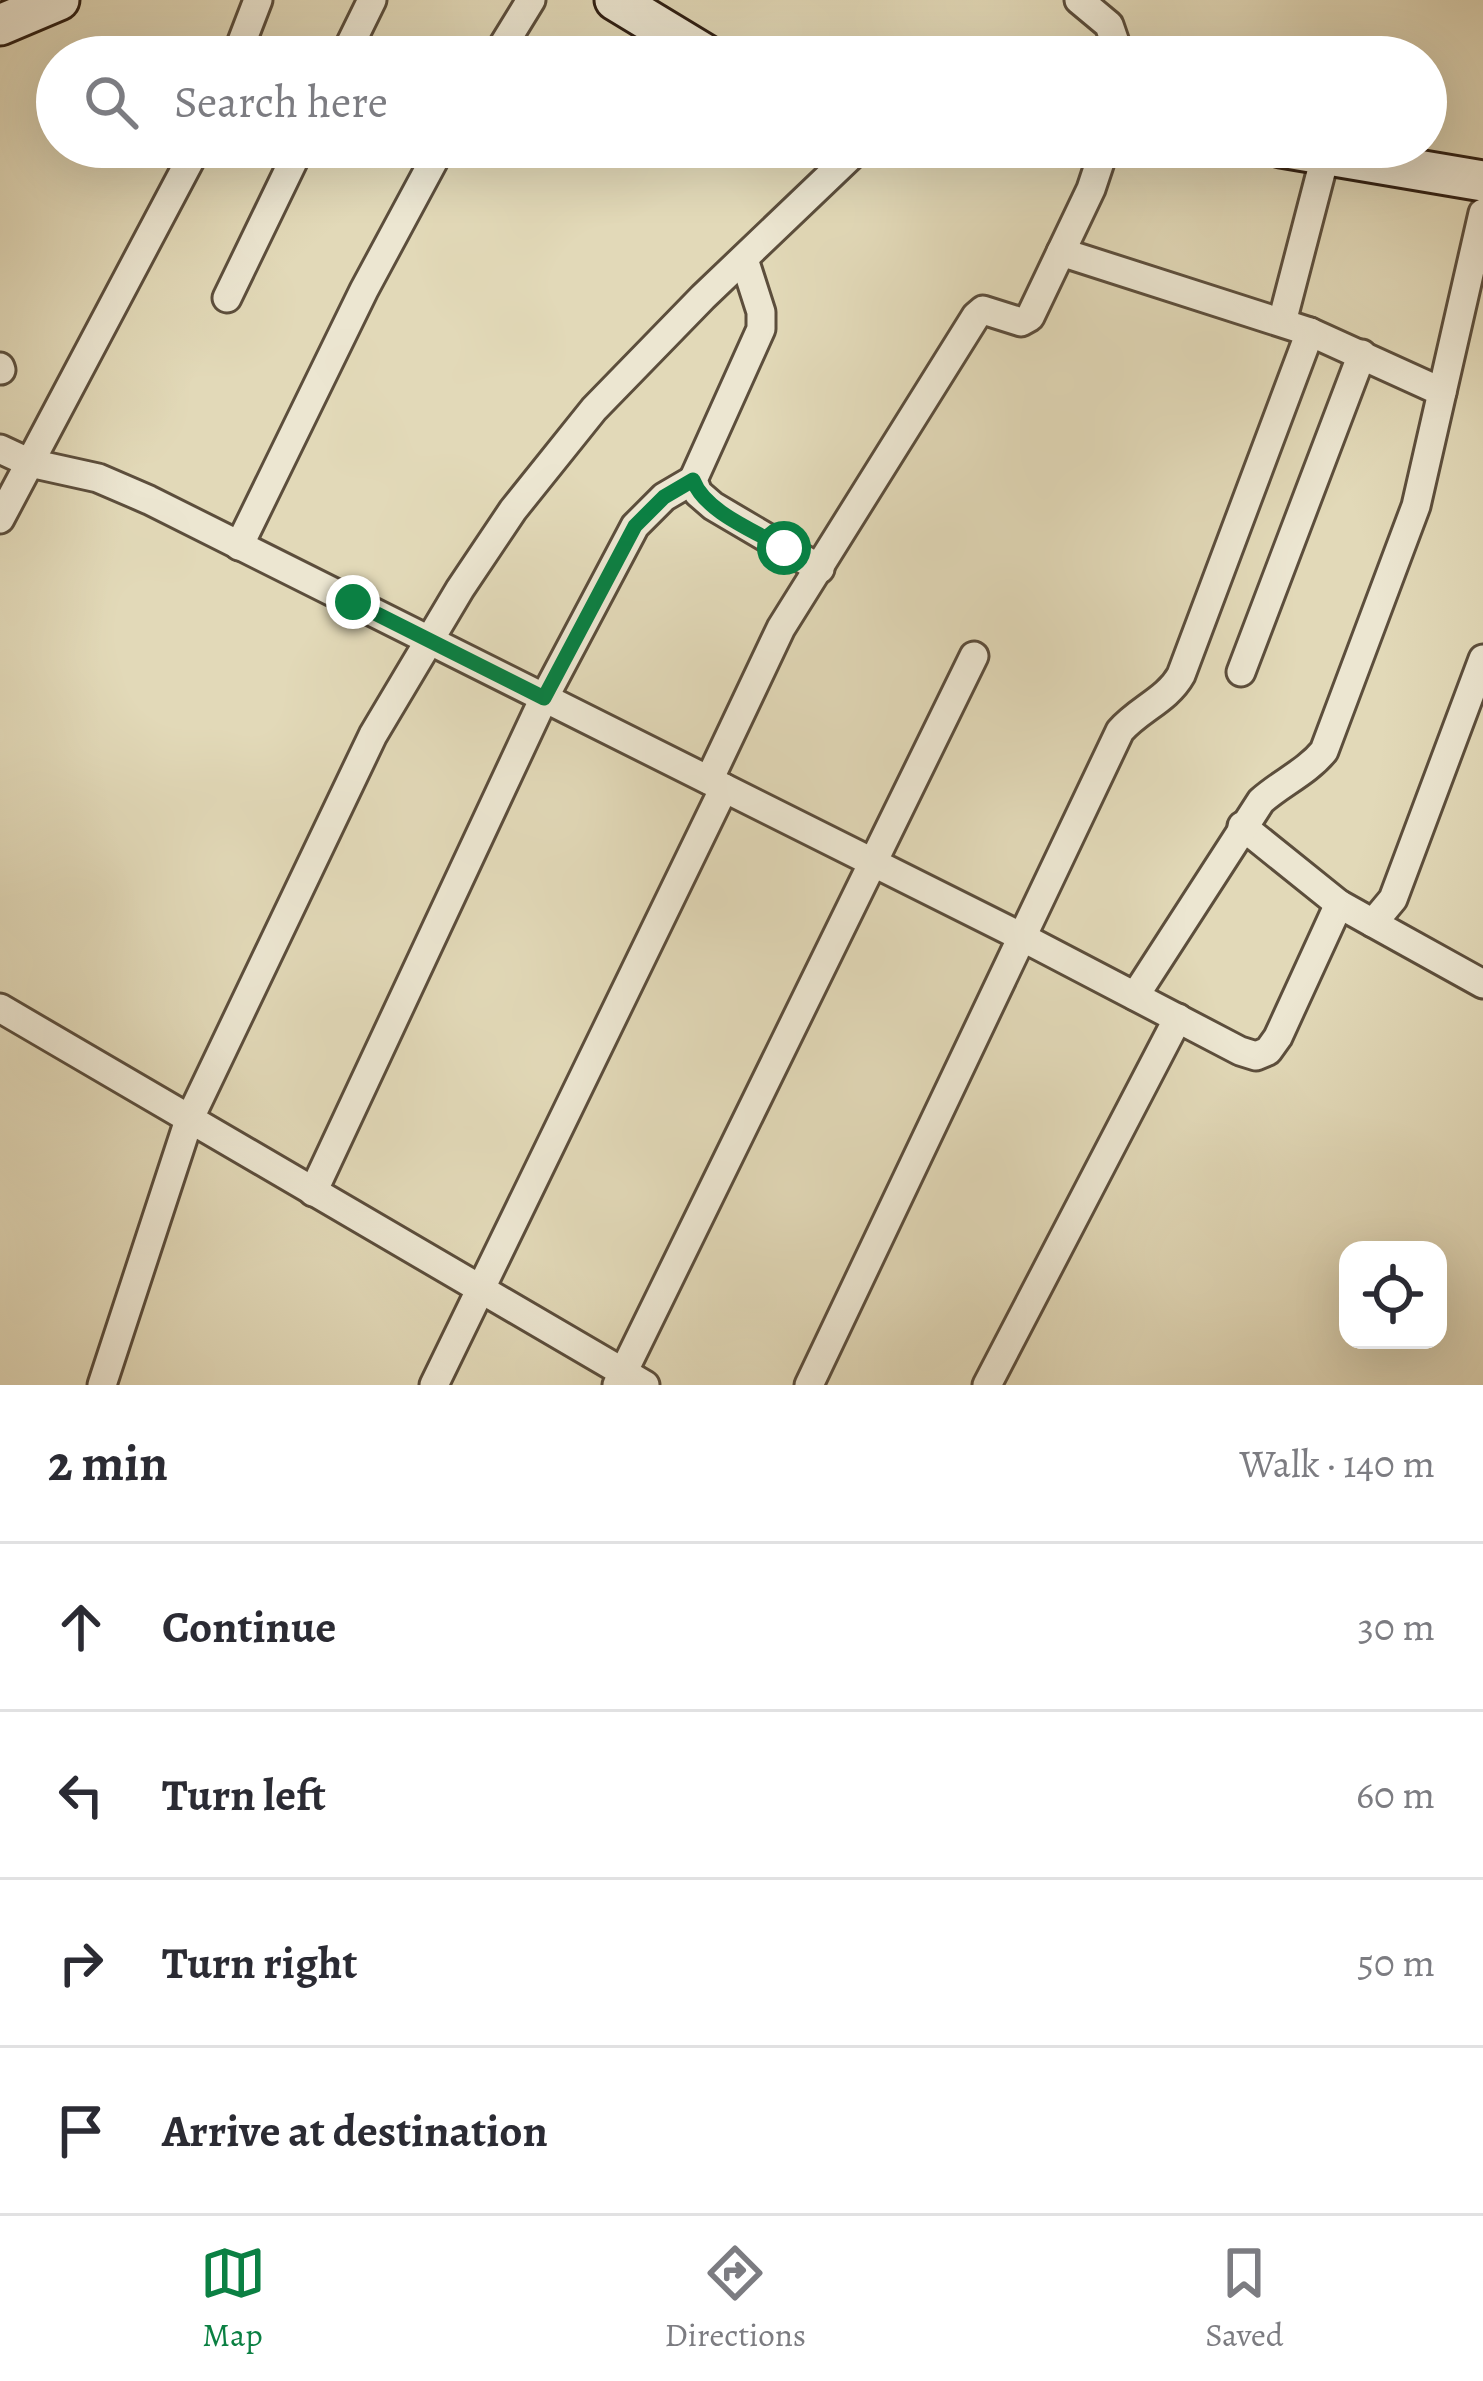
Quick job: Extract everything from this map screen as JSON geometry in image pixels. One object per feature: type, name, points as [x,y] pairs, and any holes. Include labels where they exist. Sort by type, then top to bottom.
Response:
[{"type":"street","points":[[0,25],[59,0]]},
{"type":"street","points":[[244,36],[258,0]]},
{"type":"street","points":[[354,36],[372,0]]},
{"type":"street","points":[[509,36],[531,0]]},
{"type":"street","points":[[615,0],[674,36]]},
{"type":"street","points":[[1078,0],[1109,25],[1113,36]]},
{"type":"street","points":[[0,519],[186,168]]},
{"type":"street","points":[[227,298],[290,168]]},
{"type":"street","points":[[239,545],[364,290],[431,168]]},
{"type":"street","points":[[102,1385],[189,1120],[373,735],[430,640],[513,510],[594,409],[838,168]]},
{"type":"street","points":[[434,1385],[716,784],[760,667],[976,316],[983,310],[1021,322],[1030,316],[1098,168]]},
{"type":"street","points":[[1282,322],[1322,168]]},
{"type":"street","points":[[1397,168],[1483,181]]},
{"type":"street","points":[[1135,996],[1242,826],[1278,785],[1314,764],[1324,751],[1403,544],[1483,213]]},
{"type":"street","points":[[1061,251],[1310,332],[1442,392]]},
{"type":"street","points":[[313,1192],[544,698],[635,526],[664,497],[693,480],[760,329],[761,312],[744,259]]},
{"type":"street","points":[[809,1385],[1120,731],[1133,716],[1174,688],[1181,675],[1310,332]]},
{"type":"street","points":[[1241,672],[1362,354]]},
{"type":"street","points":[[0,449],[30,463],[98,478],[239,545],[1240,1051],[1256,1056],[1268,1051],[1278,1037],[1339,904]]},
{"type":"street","points":[[693,480],[698,493],[713,506],[820,569]]},
{"type":"street","points":[[0,1008],[628,1381],[974,656]]},
{"type":"street","points":[[1373,922],[1394,899],[1483,659]]},
{"type":"street","points":[[1242,826],[1339,904],[1483,984]]},
{"type":"street","points":[[987,1385],[1178,1018]]},
{"type":"route","points":[[353,602],[544,698],[635,526],[664,497],[693,480],[698,493],[713,506],[784,548]]}]
